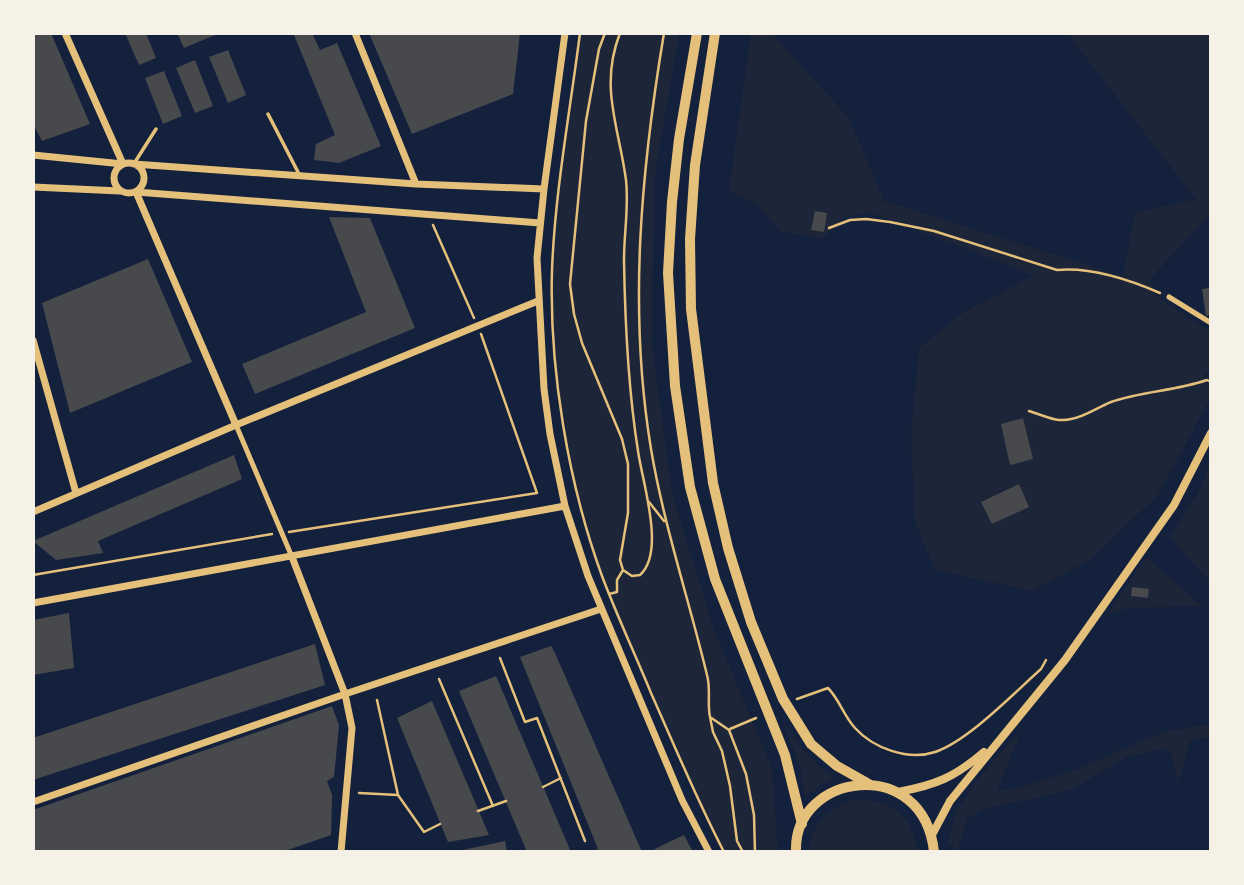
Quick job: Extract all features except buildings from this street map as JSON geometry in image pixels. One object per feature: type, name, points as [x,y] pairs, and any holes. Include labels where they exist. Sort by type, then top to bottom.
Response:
[{"type":"highway","points":[[697,33],[678,139],[672,202],[668,273],[675,386],[690,487],[715,579],[785,755],[802,824]]},
{"type":"highway","points":[[715,33],[695,165],[690,239],[691,309],[713,483],[728,548],[751,622],[783,699],[811,744],[837,766],[869,784],[898,792],[919,810],[932,835],[934,852]]},
{"type":"highway","points":[[796,852],[802,824],[813,807],[829,794],[848,786],[869,784]]},
{"type":"street","points":[[65,33],[123,164]]},
{"type":"street","points":[[355,33],[416,184]]},
{"type":"street","points":[[565,33],[537,258],[544,389],[550,434],[565,506],[601,609],[682,800],[709,852]]},
{"type":"street","points":[[33,155],[123,164],[416,184],[544,189]]},
{"type":"street","points":[[122,191],[114,180],[116,170],[123,164]]},
{"type":"street","points":[[134,164],[142,170],[144,180],[136,192]]},
{"type":"street","points":[[33,187],[122,191],[540,223]]},
{"type":"street","points":[[136,192],[292,557],[345,694],[352,728],[341,852]]},
{"type":"street","points":[[1169,298],[1211,323]]},
{"type":"street","points":[[33,512],[538,301]]},
{"type":"street","points":[[33,340],[76,493]]},
{"type":"street","points":[[932,835],[950,801],[1065,660],[1174,505],[1211,433]]},
{"type":"street","points":[[33,603],[565,506]]},
{"type":"street","points":[[33,802],[601,609]]},
{"type":"street","points":[[898,792],[940,783],[962,771],[1005,734]]},
{"type":"lane","points":[[268,114],[299,175]]},
{"type":"lane","points":[[134,164],[156,129]]},
{"type":"path","points":[[580,33],[557,210],[552,271],[555,351],[562,415],[576,485],[609,594],[693,791],[724,852]]},
{"type":"path","points":[[605,33],[599,49],[586,121],[570,284],[582,343],[618,429],[628,464],[628,513],[620,560],[622,570],[617,580],[617,592],[609,594]]},
{"type":"path","points":[[620,33],[611,64],[609,95],[626,181],[625,291],[632,412],[652,528],[649,562],[645,571],[632,576],[622,570]]},
{"type":"path","points":[[664,33],[646,147],[639,234],[639,305],[651,448],[667,524],[708,679],[713,732],[722,751],[730,786],[737,841],[743,852]]},
{"type":"path","points":[[33,575],[537,493],[478,326],[429,215]]},
{"type":"path","points":[[829,228],[850,220],[866,219],[934,231],[1057,270],[1069,269],[1121,279],[1169,298]]},
{"type":"path","points":[[1029,411],[1053,419],[1070,420],[1111,402],[1150,392],[1181,389],[1207,380],[1211,382]]},
{"type":"path","points":[[646,499],[667,524]]},
{"type":"path","points":[[500,658],[525,722],[537,718],[585,841]]},
{"type":"path","points":[[817,690],[828,688],[856,729],[874,743],[886,750],[918,755],[935,752],[964,735],[1041,669],[1046,660]]},
{"type":"path","points":[[439,679],[493,806]]},
{"type":"path","points":[[377,700],[398,795],[424,832],[440,824]]},
{"type":"path","points":[[710,717],[729,730],[746,774],[754,815],[755,852]]},
{"type":"path","points":[[543,787],[561,778]]},
{"type":"path","points":[[359,793],[398,795]]},
{"type":"path","points":[[478,811],[506,801]]},
{"type":"shaded area","points":[[580,33],[679,33],[654,180],[652,346],[672,493],[713,627],[772,768],[778,852],[724,852],[684,768],[613,603],[579,504],[558,385],[552,270],[556,211]]},
{"type":"shaded area","points":[[751,33],[771,33],[849,118],[884,201],[1123,276],[1135,213],[1196,199],[1067,33],[1211,33],[1211,213],[1150,279],[1156,296],[1211,333],[1211,368],[1204,375],[1211,385],[1211,397],[1158,495],[1090,560],[1032,591],[935,570],[915,522],[911,435],[919,348],[964,312],[1035,275],[868,212],[844,218],[823,238],[781,232],[757,204],[729,191]]},
{"type":"shaded area","points":[[1211,461],[1211,583],[1170,537],[1199,491]]},
{"type":"shaded area","points":[[1146,557],[1202,606],[1128,608],[1108,614]]},
{"type":"shaded area","points":[[784,723],[813,761],[835,777],[805,796],[801,770]]},
{"type":"shaded area","points":[[1211,724],[1211,736],[1190,741],[1178,783],[1169,748],[1126,757],[1071,790],[984,809],[967,819],[957,852],[948,842],[956,812],[979,778],[1022,729],[997,791],[1021,787],[1078,769],[1163,732]]},
{"type":"shaded area","points":[[856,799],[880,802],[898,812],[911,828],[917,852],[809,852],[813,833],[823,818]]}]
